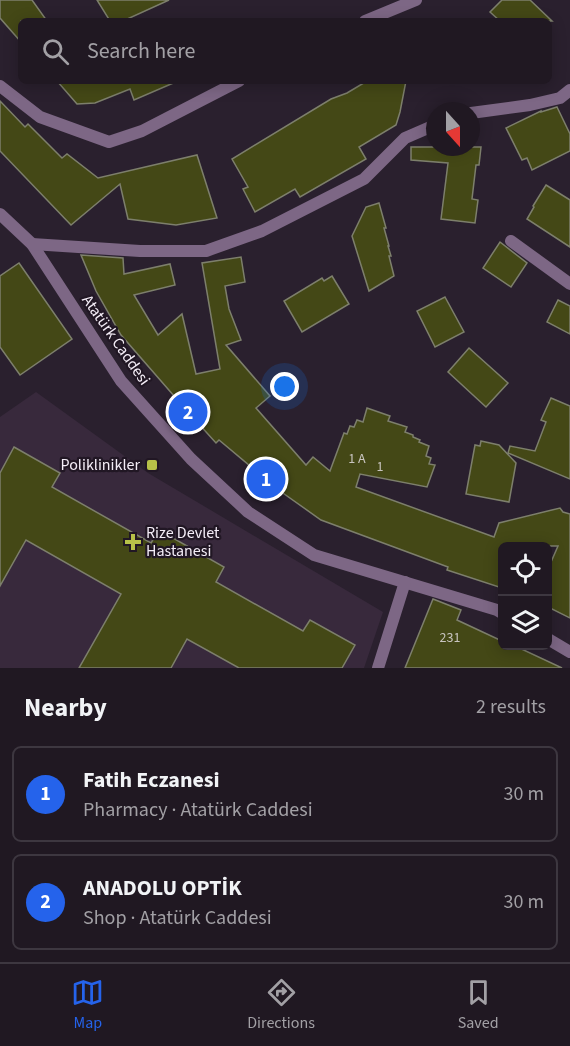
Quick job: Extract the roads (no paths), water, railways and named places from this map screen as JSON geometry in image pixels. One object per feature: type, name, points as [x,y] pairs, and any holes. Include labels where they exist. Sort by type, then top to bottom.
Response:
[{"type":"street","points":[[372,18],[416,0]]},
{"type":"street","points":[[0,86],[40,117],[109,142],[142,131],[233,84]]},
{"type":"street","points":[[480,112],[530,105],[560,98],[570,90]]},
{"type":"street","points":[[32,244],[140,251],[206,251],[262,231],[364,179],[405,138],[426,129]]},
{"type":"street","name":"Atatürk Caddesi","points":[[0,214],[32,244],[121,381],[191,459],[248,512],[314,555],[498,611]]},
{"type":"street","points":[[511,241],[570,284]]},
{"type":"street","points":[[378,668],[405,582]]},
{"type":"street","points":[[552,641],[570,652]]},
{"type":"place","name":"ANADOLU OPTİK","points":[[188,412]]},
{"type":"place","name":"Poliklinikler","points":[[152,465]]},
{"type":"place","name":"Fatih Eczanesi","points":[[266,479]]},
{"type":"place","name":"Rize Devlet Hastanesi","points":[[133,542]]}]
